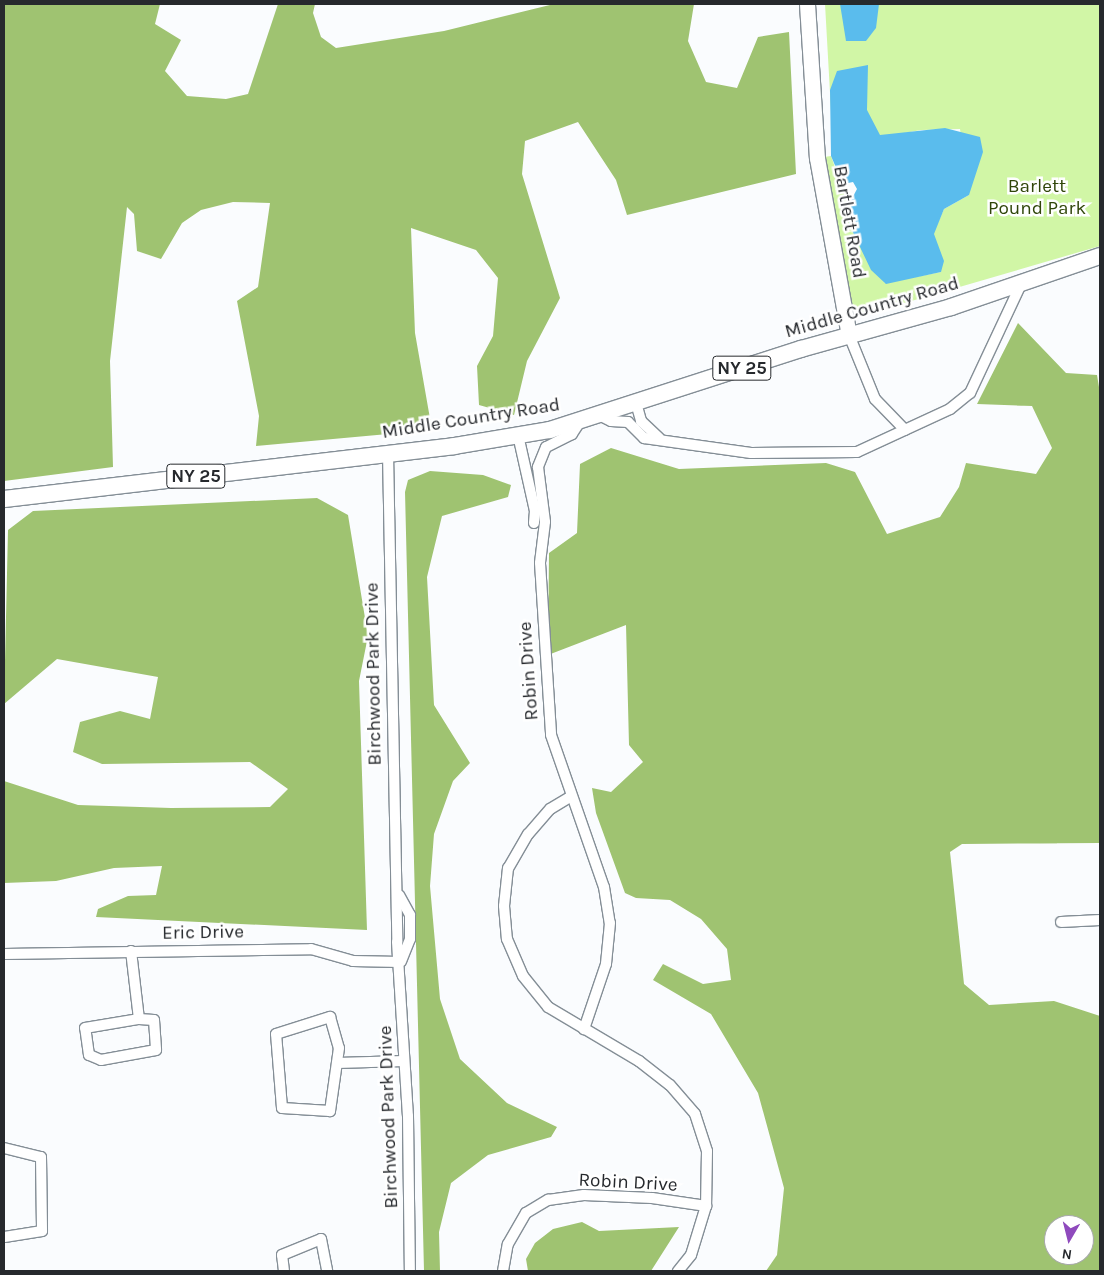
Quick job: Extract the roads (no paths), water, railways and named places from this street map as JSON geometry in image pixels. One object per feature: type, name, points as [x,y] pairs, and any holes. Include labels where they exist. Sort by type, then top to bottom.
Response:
[{"type":"main road","name":"Middle Country Road","points":[[4,499],[388,454],[518,435],[581,420],[848,335],[935,312],[1100,256]]},
{"type":"street","name":"Bartlett Road","points":[[807,4],[818,158],[848,335],[875,399],[905,430]]},
{"type":"street","points":[[600,414],[611,421],[628,422],[644,438],[659,438],[752,453],[828,455],[857,452],[950,409],[970,393],[1022,282]]},
{"type":"street","points":[[636,402],[642,421],[659,438]]},
{"type":"street","name":"Robin Drive","points":[[540,540],[546,522],[540,456],[554,439],[572,434],[581,420]]},
{"type":"street","name":"Robin Drive","points":[[518,435],[534,523],[540,540],[551,735],[570,797],[604,886],[610,923],[606,964],[584,1029]]},
{"type":"street","name":"Birchwood Park Drive","points":[[388,454],[398,894],[392,932],[400,962],[410,1271]]},
{"type":"street","points":[[570,797],[550,809],[528,834],[508,868],[504,906],[507,939],[523,976],[548,1007],[639,1061],[670,1085],[695,1114],[707,1151],[706,1206],[691,1255],[678,1271]]},
{"type":"street","name":"Birchwood Park Drive","points":[[398,894],[410,921],[410,939],[400,962]]},
{"type":"street","points":[[1061,922],[1100,920]]},
{"type":"street","name":"Eric Drive","points":[[4,954],[312,949],[353,961],[400,962]]},
{"type":"street","points":[[131,951],[139,1019]]},
{"type":"street","points":[[330,1017],[339,1048],[337,1063],[330,1111],[282,1108],[276,1034],[330,1017]]},
{"type":"street","points":[[139,1019],[154,1020],[156,1050],[101,1060],[89,1056],[85,1028],[139,1019]]},
{"type":"street","points":[[337,1063],[404,1061]]},
{"type":"street","points":[[4,1148],[41,1157],[42,1230],[4,1237]]},
{"type":"street","name":"Robin Drive","points":[[503,1271],[508,1244],[526,1213],[548,1200],[604,1196],[706,1206]]},
{"type":"street","points":[[284,1271],[282,1255],[321,1239],[327,1271]]},
{"type":"water","points":[[840,4],[879,4],[876,28],[866,41],[846,41]]},
{"type":"water","points":[[868,65],[867,110],[880,135],[945,128],[980,137],[983,152],[969,195],[944,209],[934,234],[944,261],[941,272],[886,284],[871,270],[849,224],[848,206],[857,189],[853,182],[843,184],[831,156],[830,90],[837,71]]},
{"type":"park label","name":"Barlett Pound Park","points":[[1037,198]]}]
